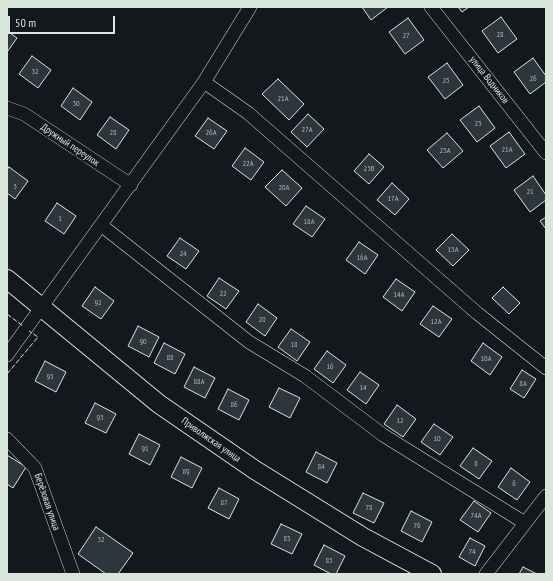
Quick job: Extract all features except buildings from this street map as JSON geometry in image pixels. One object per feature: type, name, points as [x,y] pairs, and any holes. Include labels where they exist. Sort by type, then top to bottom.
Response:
[{"type":"main road","name":"Приволжская улица","points":[[7,279],[159,404],[254,470],[363,537],[432,574]]},
{"type":"street","points":[[7,355],[204,82],[250,7]]},
{"type":"street","name":"улица Водников","points":[[431,7],[546,153]]},
{"type":"street","points":[[204,82],[248,112],[477,313],[546,368]]},
{"type":"street","name":"Дружный переулок","points":[[7,108],[24,114],[131,185]]},
{"type":"street","points":[[101,225],[249,342],[305,376],[383,435],[525,523]]},
{"type":"street","name":"Берёзовая улица","points":[[7,439],[35,468],[73,574]]},
{"type":"street","points":[[486,574],[546,496]]},
{"type":"fence","points":[[7,314],[23,326]]},
{"type":"fence","points":[[7,374],[38,337],[29,331]]}]
